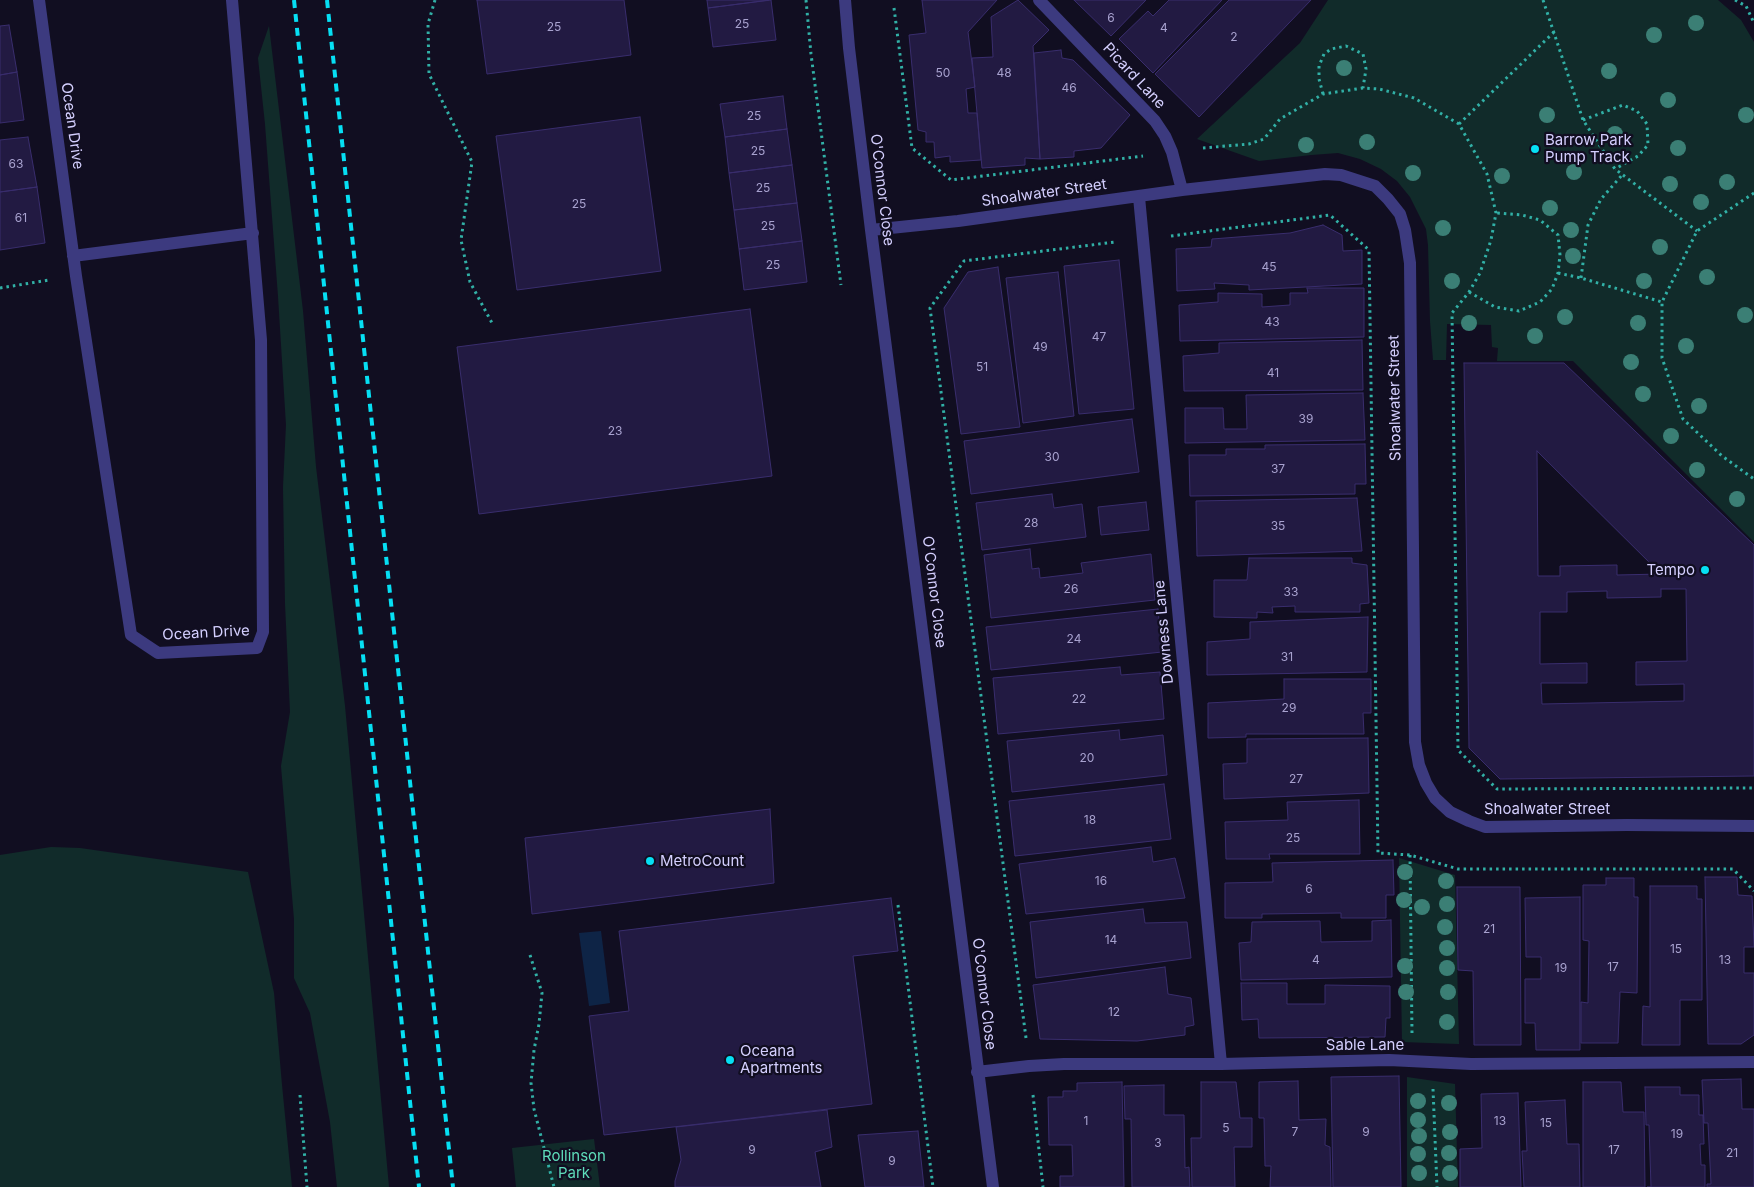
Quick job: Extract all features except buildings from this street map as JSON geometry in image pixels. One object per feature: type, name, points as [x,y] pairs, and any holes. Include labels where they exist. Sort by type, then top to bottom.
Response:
[{"type":"street","name":"Ocean Drive","points":[[39,0],[73,256],[131,635],[158,653],[257,648],[263,632],[261,340],[232,0]]},
{"type":"street","name":"O'Connor Close","points":[[845,0],[848,48],[993,1187]]},
{"type":"street","name":"Picard Lane","points":[[1039,0],[1155,121],[1165,136],[1172,152],[1182,190]]},
{"type":"street","name":"Shoalwater Street","points":[[871,230],[958,221],[1182,190],[1324,174],[1341,175],[1375,186],[1400,214],[1405,230],[1410,263],[1415,742],[1419,765],[1426,783],[1435,798],[1450,812],[1485,827],[1754,826]]},
{"type":"street","name":"Downess Lane","points":[[1139,197],[1221,1064]]},
{"type":"street","points":[[73,256],[253,233]]},
{"type":"street","name":"Sable Lane","points":[[977,1072],[1064,1064],[1221,1064],[1389,1060],[1471,1064],[1754,1062]]},
{"type":"path","points":[[435,0],[428,24],[429,74],[472,162],[461,240],[470,282],[492,323]]},
{"type":"path","points":[[806,0],[811,54],[841,284]]},
{"type":"path","points":[[1543,0],[1582,120],[1616,169],[1697,231]]},
{"type":"path","points":[[1736,0],[1746,6],[1754,23]]},
{"type":"path","points":[[894,8],[912,148],[951,180],[1144,156]]},
{"type":"path","points":[[1459,124],[1554,32]]},
{"type":"path","points":[[1323,94],[1319,79],[1319,66],[1324,54],[1331,49],[1346,46],[1362,54],[1366,70],[1362,88]]},
{"type":"path","points":[[1203,148],[1249,144],[1264,138],[1280,119],[1323,94],[1362,88],[1379,89],[1414,98],[1459,124],[1487,174],[1496,213],[1491,240],[1480,273],[1469,292],[1452,313],[1458,750],[1497,788],[1754,788]]},
{"type":"path","points":[[1582,120],[1623,105],[1637,110],[1647,124],[1648,145],[1638,156],[1616,169]]},
{"type":"path","points":[[1581,278],[1588,225],[1601,199],[1623,174]]},
{"type":"path","points":[[1754,193],[1697,231],[1662,302],[1662,358],[1683,419],[1722,456],[1754,479]]},
{"type":"path","points":[[1469,292],[1495,308],[1519,311],[1540,302],[1552,289],[1558,273],[1560,255],[1558,235],[1540,220],[1522,215],[1496,213]]},
{"type":"path","points":[[1026,1042],[930,308],[964,261],[1116,242]]},
{"type":"path","points":[[1558,273],[1662,302]]},
{"type":"path","points":[[0,288],[76,276]]},
{"type":"path","points":[[1410,855],[1412,1043]]},
{"type":"path","points":[[898,905],[933,1187]]},
{"type":"path","points":[[530,955],[542,993],[531,1083],[534,1109],[554,1187]]},
{"type":"path","points":[[1433,1083],[1437,1187]]},
{"type":"path","points":[[300,1095],[307,1187]]},
{"type":"path","points":[[1033,1095],[1043,1187]]},
{"type":"green space","points":[[1328,0],[1718,0],[1741,20],[1754,42],[1754,542],[1573,361],[1497,361],[1498,348],[1492,347],[1491,325],[1447,324],[1446,360],[1433,360],[1426,229],[1410,197],[1397,181],[1381,169],[1360,159],[1338,153],[1259,161],[1197,139],[1300,43]]},
{"type":"green space","points":[[269,26],[303,311],[316,467],[345,706],[389,1187],[337,1187],[330,1122],[310,1013],[294,978],[294,919],[281,766],[290,712],[285,603],[283,487],[286,425],[265,124],[258,58]]},
{"type":"green space","points":[[51,847],[80,848],[248,872],[274,993],[292,1187],[0,1187],[0,855]]},
{"type":"green space","points":[[1399,858],[1455,875],[1459,1044],[1402,1042]]},
{"type":"green space","points":[[1407,1077],[1455,1084],[1458,1187],[1407,1187]]},
{"type":"green space","name":"Rollinson Park","points":[[594,1139],[600,1187],[516,1187],[512,1148]]},
{"type":"water","points":[[601,931],[610,1003],[589,1006],[579,933]]},
{"type":"railway","points":[[294,0],[419,1187]]},
{"type":"railway","points":[[327,0],[453,1187]]},
{"type":"place","name":"Barrow Park Pump Track","points":[[1535,149]]},
{"type":"place","name":"Tempo","points":[[1705,570]]},
{"type":"place","name":"MetroCount","points":[[650,861]]},
{"type":"place","name":"Oceana Apartments","points":[[730,1060]]}]
